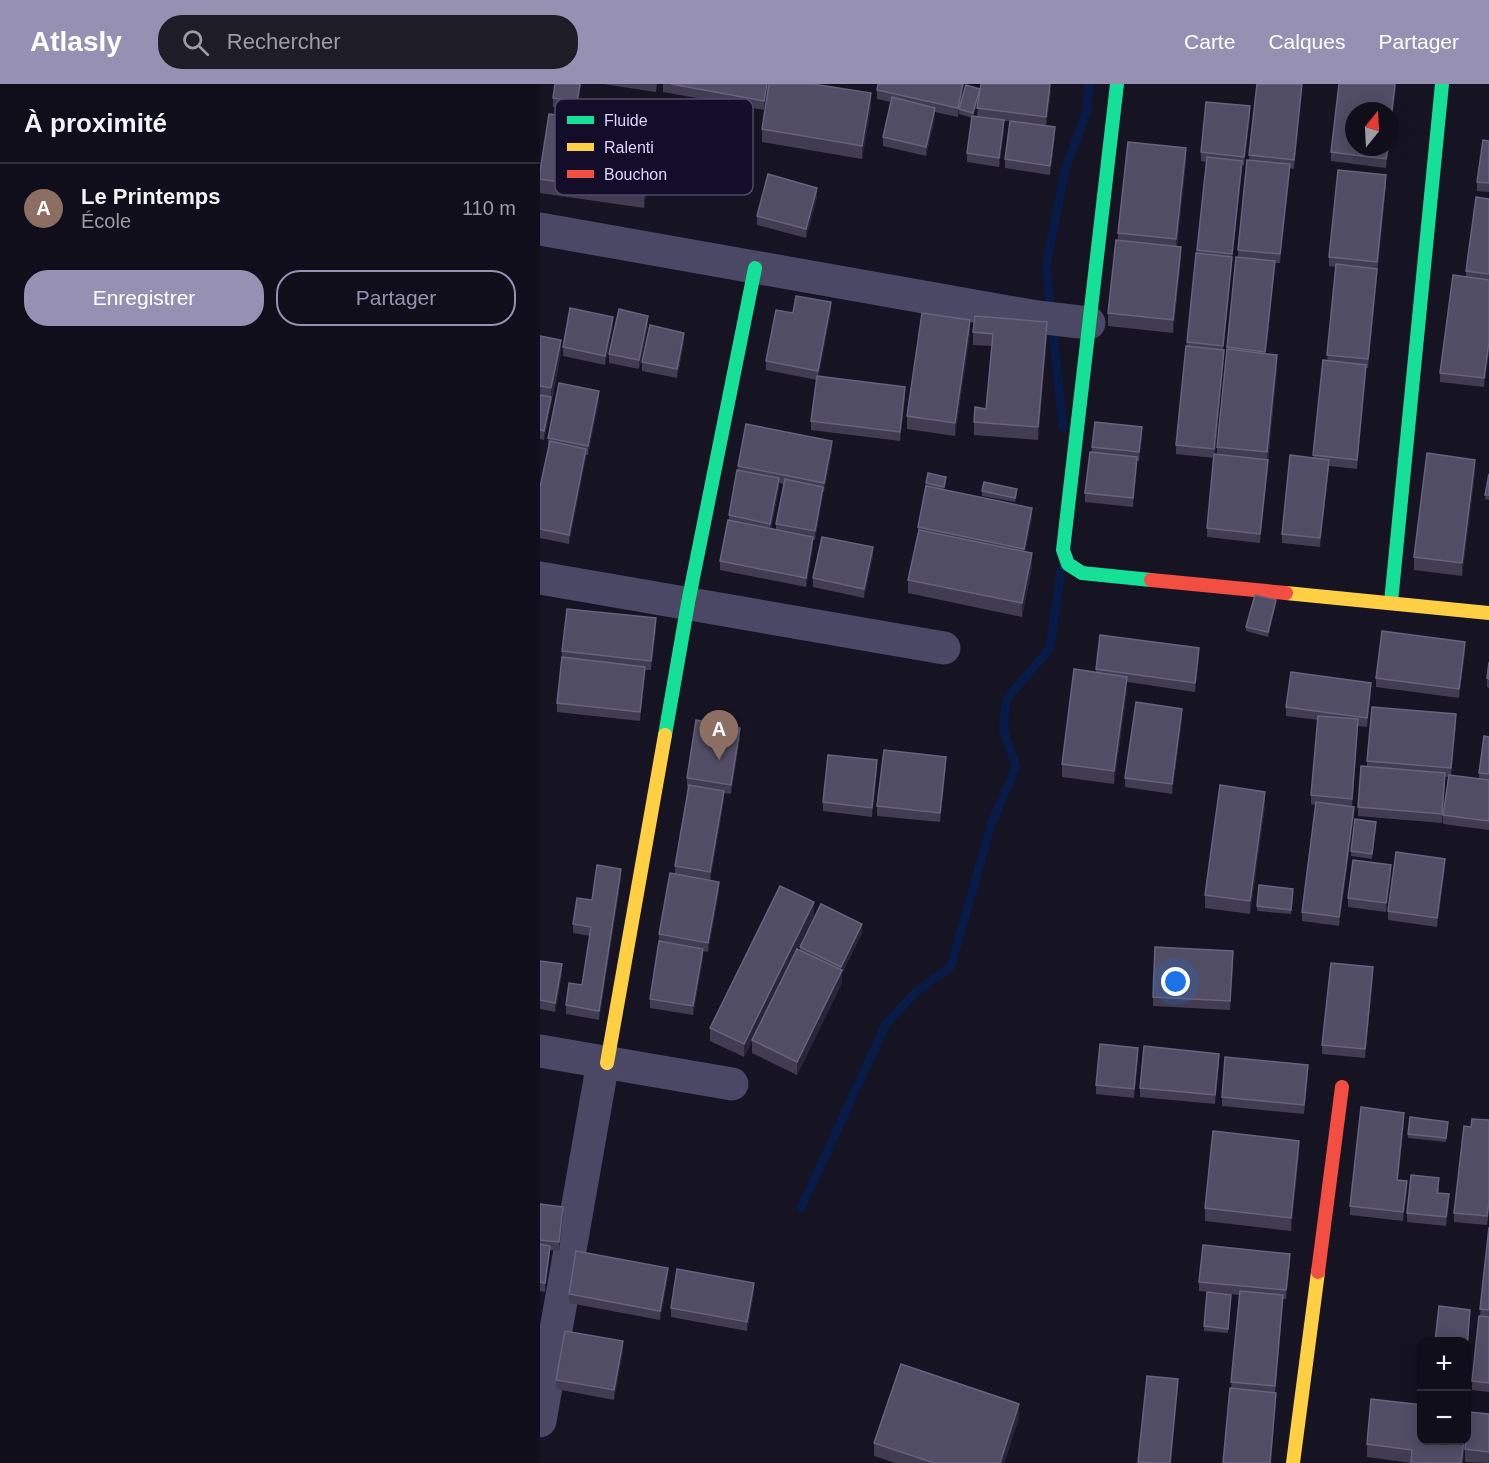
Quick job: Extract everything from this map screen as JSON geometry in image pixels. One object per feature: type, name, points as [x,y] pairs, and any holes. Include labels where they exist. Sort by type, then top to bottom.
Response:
[{"type":"street","points":[[1117,84],[1082,323],[1064,550],[1068,564],[1082,573],[1489,613]]},
{"type":"street","points":[[1392,602],[1442,84]]},
{"type":"street","points":[[540,229],[1036,317],[1082,323]]},
{"type":"street","points":[[540,1421],[688,603],[755,268]]},
{"type":"street","points":[[540,578],[944,648]]},
{"type":"street","points":[[540,1051],[732,1084]]},
{"type":"street","points":[[1293,1463],[1342,1087]]},
{"type":"building","points":[[555,84],[580,84],[578,99],[553,98]]},
{"type":"building","points":[[671,84],[767,84],[764,101]]},
{"type":"building","points":[[769,84],[813,84],[871,93],[862,146],[762,129]]},
{"type":"building","points":[[878,84],[963,84],[958,108],[877,90]]},
{"type":"building","points":[[981,84],[1050,84],[1046,117],[977,108]]},
{"type":"building","points":[[1257,84],[1302,84],[1294,160],[1249,155]]},
{"type":"building","points":[[1339,84],[1395,84],[1393,102],[1345,102],[1345,154],[1331,152]]},
{"type":"building","points":[[966,85],[980,89],[973,113],[959,109]]},
{"type":"building","points":[[892,97],[935,108],[926,147],[883,137]]},
{"type":"building","points":[[1206,102],[1250,106],[1244,157],[1201,152]]},
{"type":"building","points":[[549,114],[555,115],[555,181],[540,179]]},
{"type":"building","points":[[972,116],[1004,120],[999,158],[967,153]]},
{"type":"building","points":[[1010,121],[1055,127],[1050,166],[1005,159]]},
{"type":"building","points":[[1483,140],[1489,141],[1489,183],[1477,182]]},
{"type":"building","points":[[1128,142],[1186,148],[1176,239],[1118,233]]},
{"type":"building","points":[[1362,156],[1386,156],[1386,159]]},
{"type":"building","points":[[1207,157],[1242,161],[1232,254],[1197,250]]},
{"type":"building","points":[[1247,160],[1290,164],[1280,254],[1238,250]]},
{"type":"building","points":[[1338,170],[1386,175],[1377,262],[1329,257]]},
{"type":"building","points":[[768,174],[817,188],[806,229],[757,216]]},
{"type":"building","points":[[1476,197],[1489,199],[1489,274],[1466,271]]},
{"type":"building","points":[[1116,240],[1181,247],[1173,320],[1108,313]]},
{"type":"building","points":[[1196,253],[1232,257],[1223,346],[1187,342]]},
{"type":"building","points":[[1236,257],[1275,261],[1265,352],[1227,347]]},
{"type":"building","points":[[1336,264],[1377,269],[1368,359],[1327,355]]},
{"type":"building","points":[[1453,275],[1489,280],[1489,342],[1484,378],[1440,373]]},
{"type":"building","points":[[796,296],[831,302],[818,371],[766,361],[776,310],[793,313]]},
{"type":"building","points":[[570,308],[613,317],[605,356],[563,347]]},
{"type":"building","points":[[619,309],[648,316],[639,360],[609,354]]},
{"type":"building","points":[[922,313],[970,320],[955,423],[907,416]]},
{"type":"building","points":[[975,316],[1047,322],[1038,427],[974,422],[975,407],[986,409],[993,334],[973,332]]},
{"type":"building","points":[[650,325],[684,333],[677,369],[642,362]]},
{"type":"building","points":[[540,336],[561,340],[551,388],[540,386]]},
{"type":"building","points":[[1186,346],[1224,350],[1214,449],[1176,445]]},
{"type":"building","points":[[1227,349],[1277,355],[1267,452],[1217,447]]},
{"type":"building","points":[[1323,360],[1366,365],[1357,460],[1313,455]]},
{"type":"building","points":[[817,376],[905,387],[900,432],[811,421]]},
{"type":"building","points":[[559,383],[599,391],[588,446],[548,438]]},
{"type":"building","points":[[540,395],[551,397],[544,431],[540,430]]},
{"type":"building","points":[[1095,422],[1142,427],[1139,452],[1092,447]]},
{"type":"building","points":[[746,424],[832,441],[824,483],[738,466]]},
{"type":"building","points":[[550,441],[586,449],[569,535],[540,529],[540,487]]},
{"type":"building","points":[[1090,452],[1137,457],[1133,498],[1085,493]]},
{"type":"building","points":[[1427,453],[1475,460],[1462,563],[1414,557]]},
{"type":"building","points":[[1214,454],[1268,460],[1260,534],[1207,528]]},
{"type":"building","points":[[1290,455],[1329,460],[1320,538],[1282,534]]},
{"type":"building","points":[[737,470],[779,478],[770,524],[729,515]]},
{"type":"building","points":[[928,473],[946,477],[944,487],[926,483]]},
{"type":"building","points":[[1489,474],[1489,495],[1485,495]]},
{"type":"building","points":[[785,479],[823,487],[815,531],[776,524]]},
{"type":"building","points":[[984,482],[1017,489],[1015,498],[982,491]]},
{"type":"building","points":[[926,486],[1032,508],[1024,549],[918,527]]},
{"type":"building","points":[[728,520],[813,537],[806,578],[720,561]]},
{"type":"building","points":[[919,530],[1032,553],[1022,603],[908,580]]},
{"type":"building","points":[[822,537],[873,547],[864,589],[813,578]]},
{"type":"building","points":[[1255,595],[1276,600],[1268,632],[1246,627]]},
{"type":"building","points":[[567,609],[656,618],[651,661],[562,651]]},
{"type":"building","points":[[1382,631],[1465,642],[1459,689],[1376,678]]},
{"type":"building","points":[[1100,635],[1199,648],[1195,683],[1096,669]]},
{"type":"building","points":[[562,657],[645,667],[640,712],[557,703]]},
{"type":"building","points":[[1074,669],[1127,677],[1114,771],[1062,764]]},
{"type":"building","points":[[1291,672],[1371,683],[1367,718],[1286,707]]},
{"type":"building","points":[[1136,702],[1182,709],[1172,784],[1125,778]]},
{"type":"building","points":[[1372,707],[1456,714],[1451,768],[1367,761]]},
{"type":"building","points":[[1318,716],[1358,719],[1352,799],[1311,795]]},
{"type":"building","points":[[696,720],[740,728],[731,785],[687,778]]},
{"type":"building","points":[[1484,736],[1489,737],[1489,774],[1479,773]]},
{"type":"building","points":[[884,750],[946,757],[940,813],[877,806]]},
{"type":"building","points":[[828,755],[877,760],[872,808],[823,802]]},
{"type":"building","points":[[1361,766],[1445,773],[1442,814],[1358,807]]},
{"type":"building","points":[[1449,775],[1489,780],[1489,821],[1443,815]]},
{"type":"building","points":[[689,785],[724,791],[710,872],[675,866]]},
{"type":"building","points":[[1220,785],[1265,792],[1250,901],[1205,895]]},
{"type":"building","points":[[1316,802],[1354,807],[1339,917],[1302,912]]},
{"type":"building","points":[[1355,819],[1376,822],[1372,854],[1351,851]]},
{"type":"building","points":[[1396,852],[1445,859],[1437,918],[1388,911]]},
{"type":"building","points":[[1353,860],[1391,865],[1386,903],[1348,898]]},
{"type":"building","points":[[597,865],[621,869],[599,1011],[566,1005],[569,983],[582,985],[591,927],[573,924],[577,898],[592,900]]},
{"type":"building","points":[[670,873],[719,882],[708,943],[659,934]]},
{"type":"building","points":[[1259,885],[1293,889],[1291,910],[1257,906]]},
{"type":"building","points":[[780,886],[814,902],[744,1044],[710,1028]]},
{"type":"building","points":[[821,904],[862,924],[841,967],[800,947]]},
{"type":"building","points":[[659,941],[703,949],[693,1006],[650,999]]},
{"type":"building","points":[[1155,947],[1233,951],[1230,1001],[1153,997]]},
{"type":"building","points":[[797,949],[842,970],[797,1062],[752,1040]]},
{"type":"building","points":[[540,961],[562,964],[555,1003],[540,1000]]},
{"type":"building","points":[[1331,963],[1373,967],[1365,1049],[1322,1045]]},
{"type":"building","points":[[1100,1044],[1138,1048],[1134,1089],[1096,1085]]},
{"type":"building","points":[[1144,1046],[1219,1054],[1215,1095],[1140,1088]]},
{"type":"building","points":[[1225,1057],[1308,1065],[1304,1105],[1222,1097]]},
{"type":"building","points":[[1361,1107],[1404,1113],[1397,1180],[1407,1181],[1403,1212],[1350,1206]]},
{"type":"building","points":[[1410,1117],[1448,1122],[1446,1138],[1408,1134]]},
{"type":"building","points":[[1472,1119],[1489,1120],[1487,1216],[1454,1213],[1464,1126],[1471,1127]]},
{"type":"building","points":[[1213,1131],[1299,1141],[1291,1218],[1205,1208]]},
{"type":"building","points":[[1411,1175],[1439,1178],[1437,1193],[1449,1194],[1446,1217],[1407,1213]]},
{"type":"building","points":[[540,1204],[563,1207],[559,1242],[540,1240]]},
{"type":"building","points":[[1489,1227],[1489,1310],[1480,1309]]},
{"type":"building","points":[[540,1244],[550,1246],[545,1283],[540,1282]]},
{"type":"building","points":[[1203,1245],[1290,1254],[1286,1290],[1199,1282]]},
{"type":"building","points":[[576,1251],[668,1268],[660,1311],[569,1294]]},
{"type":"building","points":[[677,1269],[754,1283],[747,1322],[671,1308]]},
{"type":"building","points":[[1240,1291],[1283,1295],[1275,1386],[1231,1382]]},
{"type":"building","points":[[1207,1292],[1231,1295],[1228,1329],[1204,1326]]},
{"type":"building","points":[[1439,1306],[1470,1310],[1468,1337],[1435,1337]]},
{"type":"building","points":[[1479,1316],[1489,1317],[1489,1383],[1472,1381]]},
{"type":"building","points":[[565,1331],[623,1341],[614,1390],[556,1380]]},
{"type":"building","points":[[901,1364],[1019,1404],[1000,1463],[934,1463],[874,1443]]},
{"type":"building","points":[[1147,1376],[1178,1379],[1170,1463],[1138,1462]]},
{"type":"building","points":[[1230,1388],[1276,1393],[1270,1463],[1223,1463]]},
{"type":"building","points":[[1371,1399],[1417,1404],[1417,1445],[1463,1445],[1461,1463],[1411,1463],[1412,1450],[1367,1444]]},
{"type":"building","points":[[1471,1412],[1489,1414],[1489,1452],[1465,1449],[1465,1445],[1471,1445]]},
{"type":"waterway","points":[[1063,427],[1046,265],[1065,171],[1087,110],[1089,84]]},
{"type":"waterway","points":[[801,1208],[886,1024],[916,992],[951,966],[992,822],[1016,767],[1003,729],[1007,698],[1050,648],[1061,569]]},
{"type":"traffic: fast","points":[[1117,84],[1063,550],[1068,564],[1082,573],[1151,580]]},
{"type":"traffic: fast","points":[[1391,602],[1442,84]]},
{"type":"traffic: fast","points":[[665,735],[688,603],[755,268]]},
{"type":"traffic: slow","points":[[1286,593],[1489,613]]},
{"type":"traffic: slow","points":[[607,1063],[665,735]]},
{"type":"traffic: slow","points":[[1293,1463],[1318,1272]]},
{"type":"traffic: jam","points":[[1151,580],[1286,593]]},
{"type":"traffic: jam","points":[[1318,1272],[1342,1087]]},
{"type":"place","name":"Le Printemps","points":[[719,760]]}]
